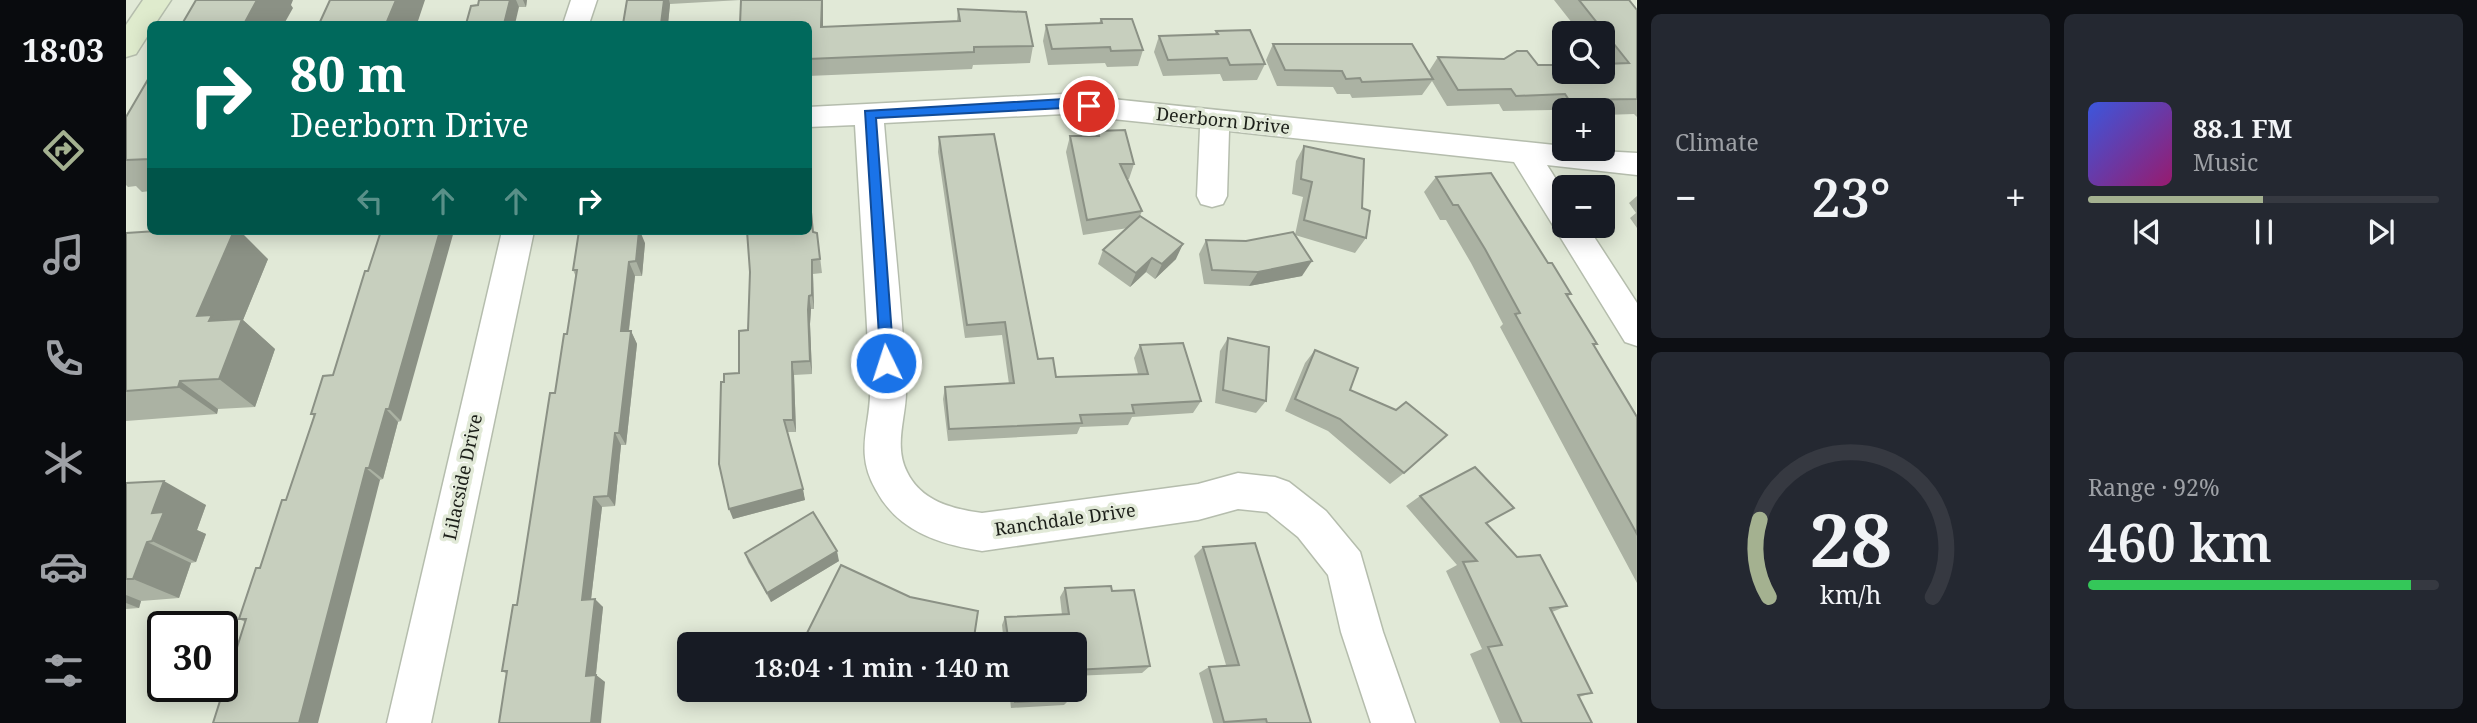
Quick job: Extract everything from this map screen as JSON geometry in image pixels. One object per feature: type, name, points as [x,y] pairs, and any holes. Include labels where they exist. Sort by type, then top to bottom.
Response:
[{"type":"main road","points":[[126,47],[157,0]]},
{"type":"street","points":[[577,21],[584,0]]},
{"type":"street","name":"Deerborn Drive","points":[[812,117],[1064,104],[1637,164]]},
{"type":"street","name":"Ranchdale Drive","points":[[869,114],[888,391],[881,441],[889,478],[909,506],[948,527],[982,532],[1198,502],[1238,491],[1275,495],[1312,524],[1346,566],[1362,632],[1393,723]]},
{"type":"street","points":[[1212,195],[1215,120]]},
{"type":"street","points":[[1524,153],[1552,198]]},
{"type":"street","name":"Lilacside Drive","points":[[409,723],[516,235]]},
{"type":"street","points":[[1578,238],[1637,332]]},
{"type":"building","points":[[196,0],[257,0],[246,21],[184,21]]},
{"type":"building","points":[[330,0],[396,0],[387,21],[320,21]]},
{"type":"building","points":[[479,0],[510,0],[505,21],[467,21],[471,6],[478,5]]},
{"type":"building","points":[[627,0],[664,0],[661,21],[624,21]]},
{"type":"building","points":[[741,0],[822,0],[821,27],[960,21],[958,9],[1026,12],[1033,46],[974,47],[974,52],[812,59],[812,21],[740,21]]},
{"type":"building","points":[[1579,0],[1629,0],[1637,10],[1637,99],[1568,98],[1565,94],[1516,96],[1511,89],[1458,90],[1438,57],[1504,59],[1517,51],[1527,51],[1538,65],[1552,65],[1552,84],[1615,84],[1615,64],[1629,63],[1615,45],[1615,21],[1596,21]]},
{"type":"building","points":[[1101,19],[1132,19],[1143,50],[1111,51],[1110,47],[1052,49],[1046,25],[1102,23]]},
{"type":"building","points":[[1250,30],[1265,64],[1230,65],[1227,58],[1168,60],[1159,36],[1218,34],[1216,31]]},
{"type":"building","points":[[1273,44],[1412,44],[1433,79],[1362,82],[1360,78],[1346,79],[1342,71],[1285,70]]},
{"type":"building","points":[[147,81],[147,159],[126,160],[126,117]]},
{"type":"building","points":[[1125,130],[1134,164],[1120,164],[1142,211],[1087,220],[1070,136],[1099,136],[1098,131]]},
{"type":"building","points":[[994,134],[1038,359],[1053,358],[1056,377],[1148,374],[1140,345],[1183,343],[1201,401],[1132,405],[1134,413],[1080,415],[1082,423],[949,429],[945,387],[1014,383],[1005,322],[967,325],[939,137]]},
{"type":"building","points":[[1304,146],[1364,159],[1362,208],[1370,211],[1366,238],[1304,220],[1312,182],[1301,179]]},
{"type":"building","points":[[1491,173],[1571,294],[1566,294],[1637,417],[1637,534],[1515,314],[1520,313],[1485,249],[1458,205],[1453,205],[1436,177]]},
{"type":"building","points":[[1140,216],[1183,244],[1162,264],[1152,258],[1136,273],[1103,250]]},
{"type":"building","points":[[812,222],[813,232],[817,233],[820,259],[812,260],[812,295],[809,296],[808,310],[810,361],[792,362],[793,420],[784,420],[803,489],[729,509],[719,464],[721,382],[724,382],[724,374],[739,373],[739,331],[748,330],[750,272],[747,235],[812,235]]},
{"type":"building","points":[[1293,232],[1312,261],[1258,272],[1212,270],[1206,240],[1246,241]]},
{"type":"building","points":[[126,233],[232,235],[197,316],[212,315],[209,321],[242,319],[219,379],[180,381],[178,387],[126,391]]},
{"type":"building","points":[[380,235],[439,235],[389,409],[386,409],[369,468],[366,468],[299,723],[213,723],[220,702],[238,702],[238,644],[246,619],[239,619],[256,568],[260,568],[282,500],[286,500],[315,414],[311,414],[323,376],[333,375],[365,271],[368,271]]},
{"type":"building","points":[[578,235],[639,235],[636,261],[629,262],[621,331],[631,331],[619,433],[615,433],[608,496],[594,497],[582,600],[595,599],[586,676],[596,675],[591,723],[499,723],[507,671],[502,671],[513,605],[517,605],[550,393],[555,393],[564,334],[567,334],[577,270],[573,270]]},
{"type":"building","points":[[1228,338],[1269,347],[1266,401],[1223,390]]},
{"type":"building","points":[[1315,350],[1358,368],[1350,390],[1396,410],[1406,402],[1447,435],[1404,473],[1340,419],[1295,399]]},
{"type":"building","points":[[1475,467],[1514,508],[1486,523],[1517,557],[1540,555],[1567,606],[1550,608],[1592,693],[1578,695],[1592,723],[1522,723],[1488,647],[1502,645],[1463,562],[1477,561],[1420,496]]},
{"type":"building","points":[[164,481],[152,513],[164,512],[152,541],[147,542],[133,579],[126,579],[126,483]]},
{"type":"building","points":[[813,512],[837,551],[767,593],[745,553]]},
{"type":"building","points":[[1255,543],[1311,723],[1267,723],[1266,719],[1224,722],[1209,667],[1239,665],[1203,547]]},
{"type":"building","points":[[841,565],[910,597],[978,611],[975,632],[808,632]]},
{"type":"building","points":[[1111,586],[1112,591],[1134,590],[1150,666],[1087,669],[1087,632],[1007,632],[1005,617],[1069,614],[1065,588]]},
{"type":"route","points":[[886,363],[869,114],[1064,104],[1089,106]]}]
